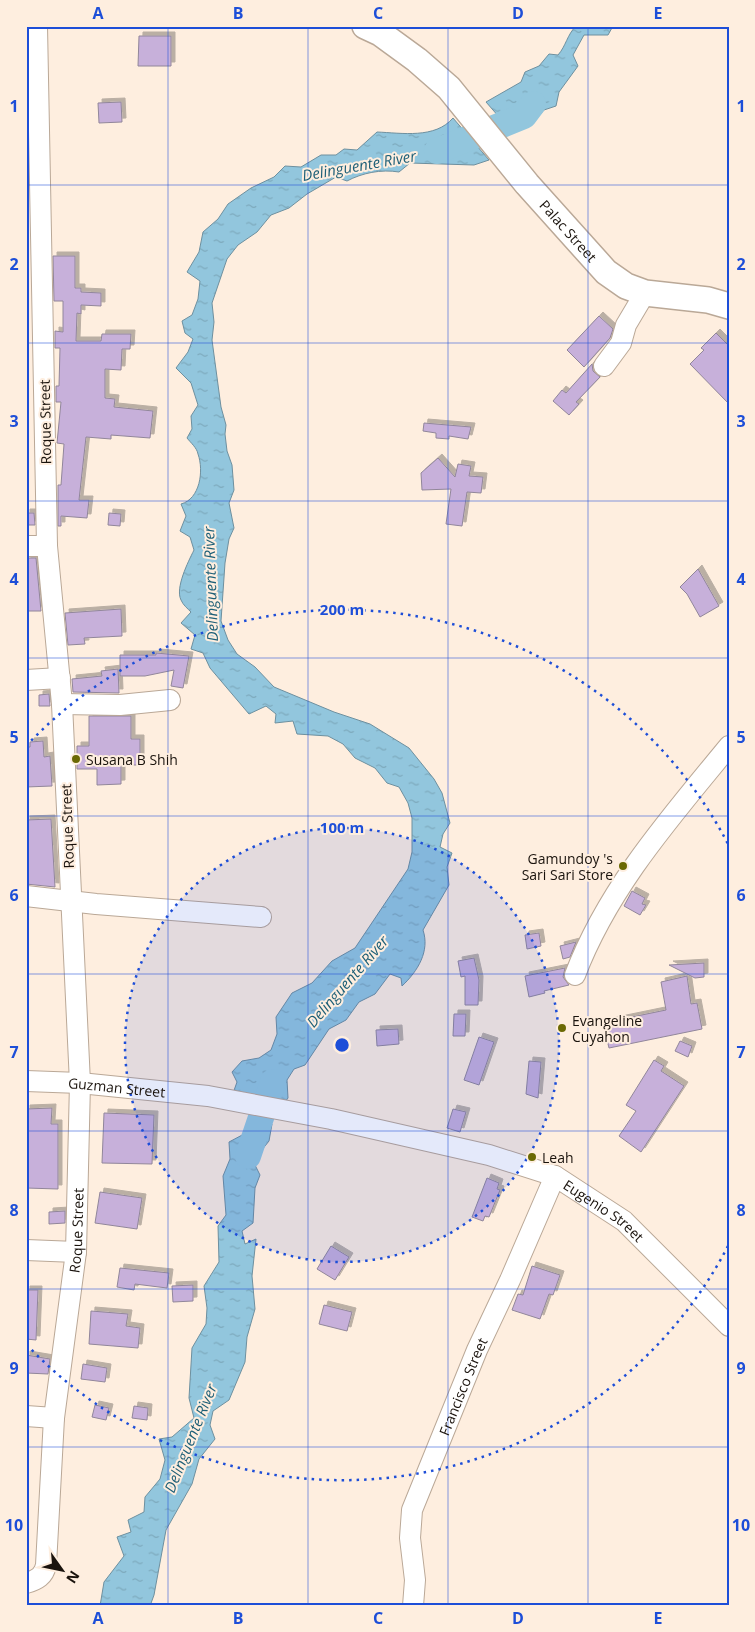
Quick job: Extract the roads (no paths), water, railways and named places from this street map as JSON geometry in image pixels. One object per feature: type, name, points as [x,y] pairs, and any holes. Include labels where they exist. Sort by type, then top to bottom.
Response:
[{"type":"main road","name":"Palac Street","points":[[365,26],[380,33],[417,60],[449,88],[527,184],[606,272],[626,286],[646,293],[708,300],[729,306]]},
{"type":"street","name":"Roque Street","points":[[26,1583],[40,1577],[44,1572],[46,1564],[54,1418],[76,1252],[80,1083],[62,704],[48,546],[33,175],[37,26]]},
{"type":"street","points":[[604,366],[621,343],[626,325],[646,293]]},
{"type":"street","points":[[26,546],[48,546]]},
{"type":"street","points":[[26,680],[60,678]]},
{"type":"street","points":[[62,704],[120,705],[170,700]]},
{"type":"street","points":[[575,975],[586,946],[644,849],[729,746]]},
{"type":"street","points":[[26,896],[70,902],[261,917]]},
{"type":"street","name":"Guzman Street","points":[[26,1081],[80,1083],[208,1096],[331,1119]]},
{"type":"street","name":"Eugenio Street","points":[[331,1119],[490,1155],[555,1176],[624,1221],[729,1326]]},
{"type":"street","name":"Francisco Street","points":[[413,1606],[415,1580],[409,1524],[412,1510],[477,1350],[555,1176]]},
{"type":"street","points":[[26,1250],[76,1252]]},
{"type":"street","points":[[26,1416],[54,1418]]},
{"type":"water","points":[[576,26],[613,26],[608,35],[584,35],[573,55],[578,66],[559,92],[556,106],[544,110],[536,119],[513,133],[486,102],[521,82],[525,72],[539,66],[549,54],[558,55]]},
{"type":"water","points":[[453,118],[489,160],[474,165],[410,163],[399,172],[372,172],[347,181],[336,177],[307,194],[289,208],[271,215],[257,232],[238,245],[227,259],[212,303],[214,322],[212,340],[221,407],[226,425],[227,451],[232,465],[234,490],[229,503],[234,528],[229,539],[225,563],[221,621],[228,640],[237,654],[255,667],[274,687],[334,712],[370,724],[409,748],[434,779],[442,793],[450,823],[443,834],[440,847],[452,853],[447,867],[449,885],[423,930],[425,946],[418,967],[402,986],[401,978],[390,974],[375,994],[359,1002],[346,1020],[329,1029],[305,1065],[294,1069],[287,1080],[288,1098],[277,1113],[232,1096],[237,1082],[232,1072],[242,1061],[259,1058],[271,1050],[277,1034],[276,1017],[292,993],[312,983],[332,961],[355,948],[408,869],[412,852],[412,818],[408,803],[399,787],[387,783],[375,768],[355,758],[343,744],[328,736],[297,734],[293,721],[275,723],[276,714],[266,706],[249,714],[210,668],[203,653],[191,649],[195,635],[181,623],[191,612],[182,602],[180,589],[183,575],[194,550],[190,537],[180,531],[186,516],[181,504],[193,496],[200,476],[201,468],[197,452],[187,438],[192,429],[191,416],[198,405],[191,383],[176,368],[188,352],[193,339],[185,333],[182,321],[192,315],[198,299],[200,281],[187,272],[199,252],[203,232],[218,219],[228,204],[251,188],[274,177],[285,166],[301,167],[321,155],[336,155],[344,149],[357,150],[377,132],[407,134],[428,132],[446,125]]},
{"type":"water","points":[[251,1120],[272,1124],[269,1141],[253,1161],[260,1175],[255,1188],[253,1223],[242,1231],[245,1244],[256,1239],[252,1276],[255,1309],[247,1337],[245,1362],[229,1400],[213,1411],[210,1425],[215,1439],[199,1459],[192,1484],[166,1530],[154,1595],[150,1606],[100,1606],[104,1582],[124,1556],[117,1537],[131,1532],[128,1520],[144,1512],[145,1497],[160,1479],[165,1460],[159,1439],[172,1437],[194,1418],[189,1398],[192,1348],[206,1324],[207,1308],[204,1286],[219,1262],[218,1226],[226,1215],[223,1176],[230,1159],[229,1142],[246,1133]]},
{"type":"waterway","name":"Delinguente River","points":[[437,151],[524,116],[533,104]]},
{"type":"waterway","name":"Delinguente River","points":[[248,1156],[273,1082]]},
{"type":"place","name":"Susana B Shih","points":[[76,759]]},
{"type":"place","name":"Gamundoy 's Sari Sari Store","points":[[623,866]]},
{"type":"place","name":"Evangeline Cuyahon","points":[[562,1028]]},
{"type":"place","name":"Leah","points":[[532,1157]]}]
